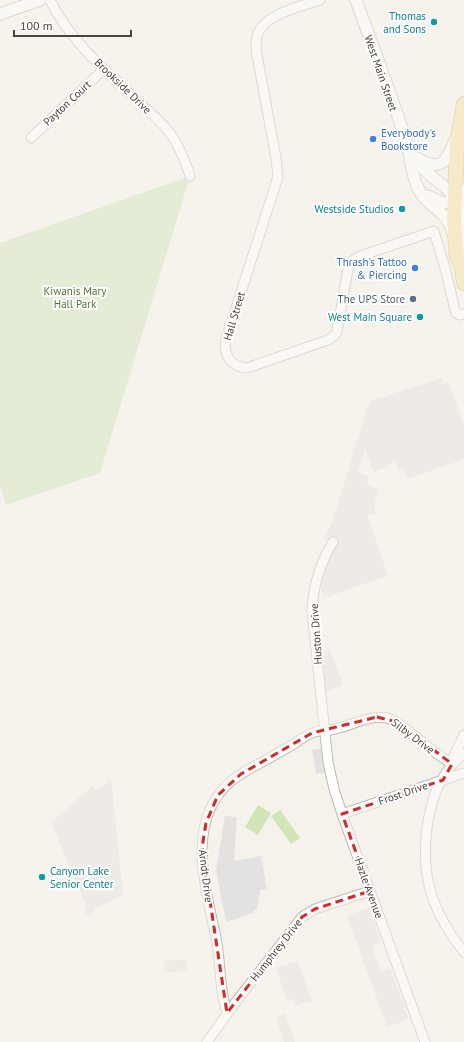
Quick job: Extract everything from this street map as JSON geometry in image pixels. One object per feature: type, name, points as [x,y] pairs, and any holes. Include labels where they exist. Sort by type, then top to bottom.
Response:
[{"type":"main road","points":[[460,246],[460,194],[456,162],[459,130],[464,104]]},
{"type":"main road","name":"West Main Street","points":[[460,246],[456,257],[463,263],[464,283]]},
{"type":"street","points":[[0,14],[40,0]]},
{"type":"street","name":"Brookside Drive","points":[[50,0],[62,22],[72,36],[174,138],[184,158],[190,176]]},
{"type":"street","name":"Hall Street","points":[[320,0],[274,17],[261,28],[256,37],[257,55],[276,158],[278,177],[226,339],[226,353],[235,365],[247,368],[322,343],[332,338],[335,335],[338,326],[349,265],[355,258],[434,231],[456,313],[460,315],[464,314]]},
{"type":"street","name":"West Main Street","points":[[356,0],[407,145],[412,172],[418,188],[425,200],[446,217],[460,246]]},
{"type":"street","name":"Payton Court","points":[[31,138],[104,69]]},
{"type":"street","points":[[414,156],[431,165],[436,166],[443,163],[450,153],[459,130]]},
{"type":"street","name":"West Main Street","points":[[407,145],[427,173],[460,194]]},
{"type":"street","points":[[418,188],[427,196],[447,203],[460,194]]},
{"type":"street","points":[[445,268],[463,263]]},
{"type":"street","name":"Huston Drive","points":[[324,730],[312,623],[312,605],[323,558],[333,542]]},
{"type":"street","name":"Silby Drive","points":[[324,730],[335,729],[384,716],[397,722],[452,764]]},
{"type":"street","name":"Hazle Avenue","points":[[324,730],[331,775],[342,814],[425,1042]]},
{"type":"street","name":"Arndt Drive","points":[[227,1013],[220,985],[218,951],[206,889],[202,858],[202,839],[208,815],[218,796],[235,778],[307,735],[316,731],[324,730]]},
{"type":"street","points":[[464,735],[456,751],[452,764],[433,801],[427,826],[425,850],[426,869],[437,909],[450,933],[464,952]]},
{"type":"street","points":[[452,764],[464,753]]},
{"type":"street","name":"Frost Drive","points":[[342,814],[464,773]]},
{"type":"street","name":"Humphrey Drive","points":[[207,1042],[227,1013],[302,917],[315,909],[370,891]]},
{"type":"highlighted area","points":[[377,717],[397,722],[452,764],[443,780],[342,814],[370,891],[315,909],[302,917],[227,1013],[202,848],[206,823],[218,795],[241,774],[312,733]]},
{"type":"green space","name":"Kiwanis Mary Hall Park","points":[[190,176],[100,473],[6,505],[0,486],[0,243]]},
{"type":"green space","points":[[258,805],[271,813],[258,835],[245,827]]},
{"type":"green space","points":[[280,810],[300,838],[291,844],[271,816]]},
{"type":"shaded area","points":[[441,378],[443,384],[449,382],[464,426],[464,459],[407,479],[404,468],[398,470],[395,461],[385,468],[374,472],[365,450],[358,472],[369,476],[367,485],[379,489],[375,499],[375,515],[367,514],[388,576],[324,598],[321,587],[328,561],[337,544],[323,538],[332,523],[367,409],[372,401]]},
{"type":"shaded area","points":[[330,649],[343,685],[321,693],[316,654]]},
{"type":"shaded area","points":[[326,748],[330,772],[316,774],[312,750]]},
{"type":"shaded area","points":[[111,778],[123,895],[96,908],[90,917],[84,913],[87,907],[52,822],[92,786],[98,791]]},
{"type":"shaded area","points":[[225,816],[237,817],[234,861],[261,856],[267,889],[260,890],[257,908],[252,913],[226,922],[216,871]]},
{"type":"shaded area","points":[[369,908],[381,942],[372,946],[381,971],[390,968],[409,1019],[387,1027],[347,916]]},
{"type":"shaded area","points":[[186,959],[187,971],[165,972],[164,961]]},
{"type":"shaded area","points":[[298,961],[312,1001],[296,1006],[294,999],[287,1001],[276,968]]},
{"type":"shaded area","points":[[285,1014],[295,1042],[284,1042],[276,1017]]},
{"type":"place","name":"Thomas and Sons","points":[[434,22]]},
{"type":"place","name":"Everybody's Bookstore","points":[[373,139]]},
{"type":"place","name":"Westside Studios","points":[[402,209]]},
{"type":"place","name":"Thrash's Tattoo & Piercing","points":[[415,268]]},
{"type":"place","name":"The UPS Store","points":[[413,299]]},
{"type":"place","name":"West Main Square","points":[[420,317]]},
{"type":"place","name":"Canyon Lake Senior Center","points":[[42,877]]}]
